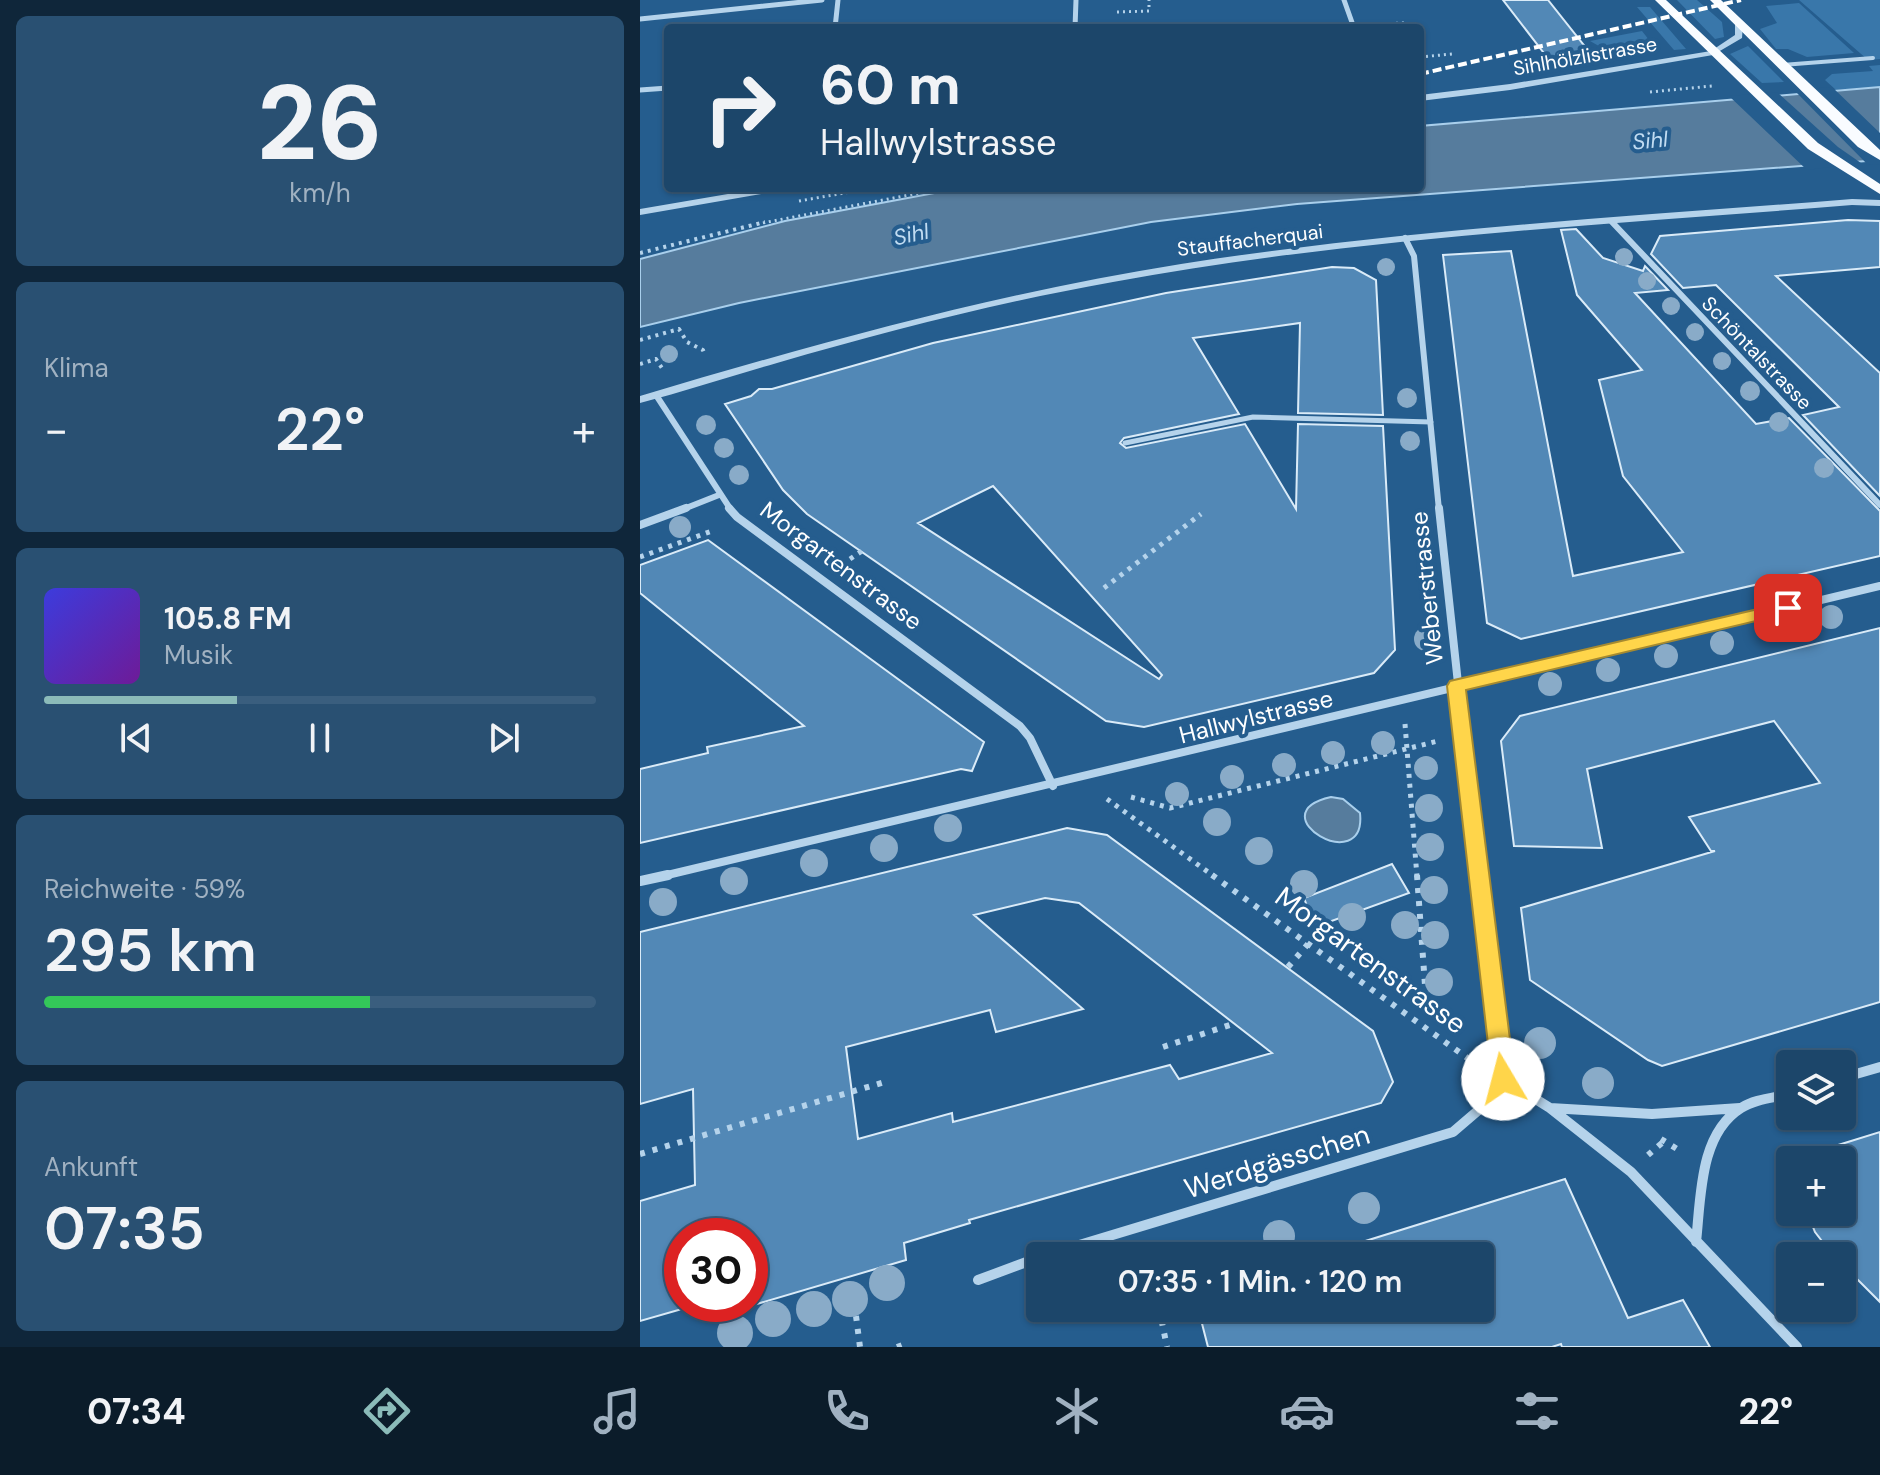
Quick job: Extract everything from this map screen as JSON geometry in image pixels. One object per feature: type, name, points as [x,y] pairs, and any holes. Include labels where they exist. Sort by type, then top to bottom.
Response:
[{"type":"main road","points":[[1660,0],[1713,53],[1840,166],[1880,190]]},
{"type":"main road","points":[[1715,0],[1863,144],[1880,156]]},
{"type":"street","points":[[640,19],[822,0]]},
{"type":"street","points":[[835,24],[838,0]]},
{"type":"street","points":[[1075,24],[1076,0]]},
{"type":"street","points":[[1344,0],[1353,24]]},
{"type":"street","points":[[1713,53],[1739,36],[1739,24]]},
{"type":"street","name":"Sihlhölzlistrasse","points":[[1424,98],[1510,87],[1713,53]]},
{"type":"street","points":[[640,90],[664,88]]},
{"type":"street","points":[[640,212],[756,192]]},
{"type":"street","name":"Stauffacherquai","points":[[640,400],[848,338],[1044,292],[1182,267],[1405,238],[1852,202],[1880,203]]},
{"type":"street","name":"Schöntalstrasse","points":[[1612,222],[1880,505]]},
{"type":"street","name":"Weberstrasse","points":[[1405,238],[1414,256],[1457,686],[1503,1079]]},
{"type":"street","name":"Morgartenstrasse","points":[[656,395],[719,495],[737,517],[1020,726],[1030,738],[1053,786]]},
{"type":"street","points":[[640,525],[719,495]]},
{"type":"street","name":"Hallwylstrasse","points":[[640,881],[1087,778],[1880,586]]},
{"type":"street","points":[[1856,1074],[1880,1067]]},
{"type":"street","points":[[1503,1079],[1550,1108],[1631,1172],[1797,1347]]},
{"type":"street","name":"Werdgässchen","points":[[1088,1242],[1453,1132],[1476,1116],[1493,1097],[1503,1079]]},
{"type":"street","points":[[1550,1108],[1652,1114],[1740,1108],[1776,1098]]},
{"type":"street","points":[[1696,1242],[1705,1164],[1716,1136],[1740,1108]]},
{"type":"street","name":"Werdgässchen","points":[[978,1280],[1026,1262]]},
{"type":"lane","points":[[1782,65],[1873,58]]},
{"type":"lane","points":[[1125,443],[1253,417],[1431,422]]},
{"type":"path","points":[[1117,12],[1149,11],[1149,0]]},
{"type":"path","points":[[1384,24],[1404,23]]},
{"type":"path","points":[[1424,57],[1452,54]]},
{"type":"path","points":[[1646,92],[1723,85]]},
{"type":"path","points":[[640,253],[788,216],[923,192]]},
{"type":"path","points":[[640,340],[679,329],[687,342],[703,350],[706,357]]},
{"type":"path","points":[[640,364],[656,359]]},
{"type":"path","points":[[1104,588],[1201,514]]},
{"type":"path","points":[[640,557],[712,531]]},
{"type":"path","points":[[850,559],[862,551]]},
{"type":"path","points":[[1404,719],[1426,999],[1446,1017]]},
{"type":"path","points":[[1131,797],[1170,808],[1438,741]]},
{"type":"path","name":"Morgartenstrasse","points":[[1087,778],[1110,802],[1450,1047],[1503,1079]]},
{"type":"path","points":[[1288,967],[1308,944]]},
{"type":"path","points":[[1163,1047],[1233,1024]]},
{"type":"path","points":[[640,1154],[888,1081]]},
{"type":"path","points":[[1648,1156],[1662,1143]]},
{"type":"path","points":[[856,1316],[860,1347]]},
{"type":"path","points":[[1162,1322],[1167,1347]]},
{"type":"path","points":[[897,1347],[905,1344],[906,1347]]},
{"type":"shaded area","points":[[1677,0],[1697,0],[1722,22],[1724,37],[1715,39]]},
{"type":"shaded area","points":[[1799,0],[1880,0],[1880,59],[1868,60]]},
{"type":"shaded area","points":[[1799,3],[1854,53],[1807,57],[1788,49],[1776,49],[1760,29],[1777,23],[1766,6]]},
{"type":"shaded area","points":[[1637,7],[1650,7],[1686,49],[1674,50]]},
{"type":"shaded area","points":[[1642,31],[1652,48],[1613,54],[1590,41]]},
{"type":"shaded area","points":[[1748,46],[1784,82],[1762,83],[1730,54]]},
{"type":"shaded area","points":[[1880,65],[1880,87],[1836,90],[1825,80],[1832,74],[1873,71],[1869,66]]},
{"type":"water","name":"Sihl","points":[[1880,87],[1880,160],[1297,204],[1151,222],[739,303],[640,327],[640,259],[785,221],[940,192],[1424,192],[1424,126]]},
{"type":"water","points":[[1331,797],[1343,799],[1360,813],[1358,832],[1348,841],[1334,841],[1320,836],[1309,827],[1305,816],[1311,805]]},
{"type":"pier","points":[[1832,87],[1880,133],[1880,164],[1868,165],[1794,90]]},
{"type":"pier","points":[[1777,92],[1838,147],[1861,163],[1807,170],[1729,96]]},
{"type":"building","points":[[1503,0],[1548,0],[1594,58],[1550,61]]},
{"type":"building","points":[[1848,220],[1880,221],[1880,267],[1776,276],[1880,373],[1880,496],[1803,415],[1839,407],[1716,285],[1683,288],[1651,254],[1660,236]]},
{"type":"building","points":[[1576,229],[1603,258],[1643,271],[1645,266],[1668,290],[1635,293],[1756,424],[1789,418],[1880,511],[1880,556],[1521,639],[1487,623],[1443,255],[1511,251],[1573,576],[1683,552],[1623,476],[1599,380],[1642,370],[1577,295],[1561,230]]},
{"type":"building","points":[[1332,267],[1354,268],[1376,280],[1383,415],[1298,413],[1300,323],[1193,338],[1239,414],[1124,438],[1120,443],[1126,448],[1245,424],[1296,509],[1298,424],[1383,426],[1395,650],[1374,673],[1144,727],[1106,721],[807,514],[783,490],[725,404],[751,396],[759,389],[772,389],[933,343],[1166,293]],"holes":[[[993,486],[1162,675],[1159,679],[918,523]]]},
{"type":"building","points":[[708,540],[984,742],[972,771],[961,769],[640,843],[640,769],[708,753],[707,747],[804,726],[640,593],[640,565]]},
{"type":"building","points":[[1880,628],[1880,1002],[1662,1066],[1648,1060],[1530,980],[1521,908],[1715,851],[1711,851],[1689,817],[1820,783],[1774,721],[1587,769],[1602,848],[1514,846],[1501,741],[1520,716]]},
{"type":"building","points":[[1067,828],[1107,835],[1373,1031],[1393,1082],[1381,1103],[969,1220],[970,1223],[904,1243],[906,1260],[768,1301],[768,1218],[664,1218],[664,1314],[640,1321],[640,1201],[695,1185],[693,1089],[640,1104],[640,932]],"holes":[[[1045,898],[1079,903],[1272,1053],[1179,1079],[1170,1065],[953,1122],[952,1113],[858,1139],[846,1047],[990,1010],[996,1032],[1083,1009],[974,915]]]},
{"type":"building","points":[[1392,864],[1409,893],[1315,927],[1304,898]]},
{"type":"building","points":[[1880,1132],[1880,1302],[1856,1278],[1856,1242],[1823,1242],[1813,1226],[1856,1226],[1856,1146],[1835,1146]]},
{"type":"building","points":[[1565,1179],[1628,1318],[1683,1300],[1710,1347],[1562,1347],[1561,1344],[1552,1347],[1208,1347],[1202,1322],[1494,1322],[1494,1242],[1362,1242]]},
{"type":"railway","points":[[1424,73],[1741,0]]},
{"type":"route","points":[[1503,1079],[1457,686],[1788,608]]}]
